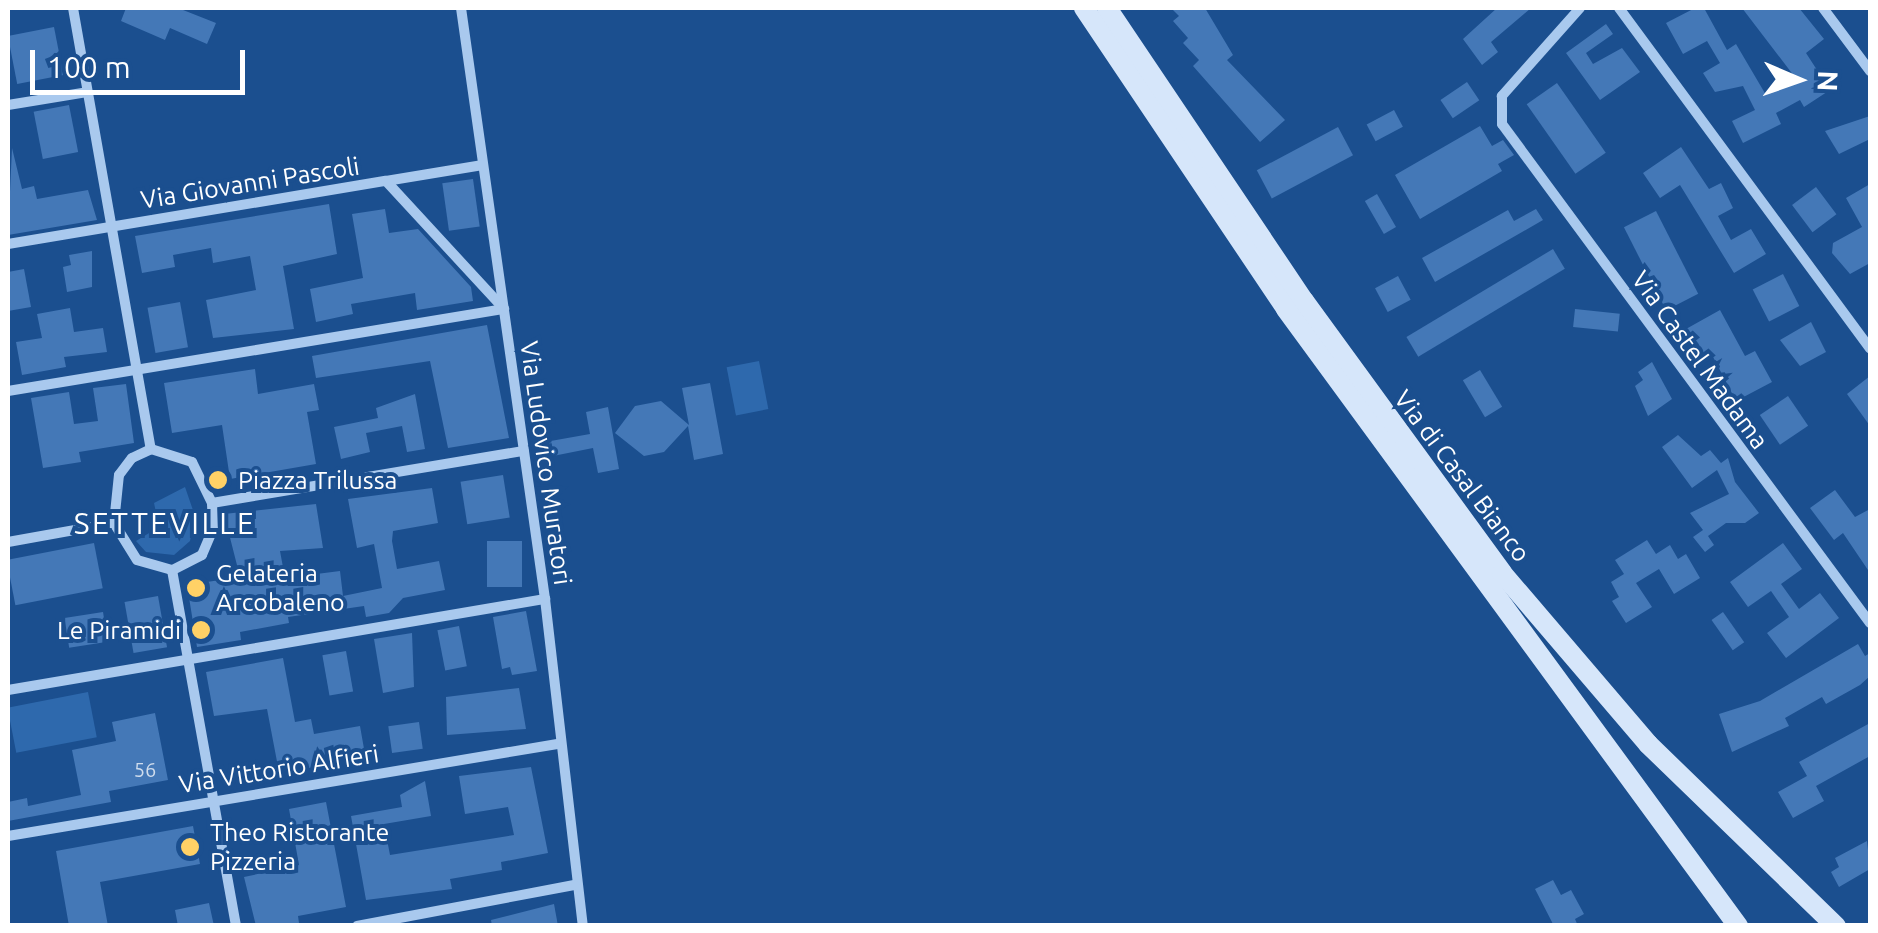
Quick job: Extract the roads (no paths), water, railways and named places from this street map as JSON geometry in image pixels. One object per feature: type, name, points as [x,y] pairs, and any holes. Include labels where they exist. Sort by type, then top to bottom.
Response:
[{"type":"main road","name":"Via di Casal Bianco","points":[[1084,8],[1286,310],[1738,926]]},
{"type":"main road","name":"Via di Casal Bianco","points":[[1107,8],[1304,301],[1522,598],[1677,775],[1836,926]]},
{"type":"street","points":[[74,8],[151,449]]},
{"type":"street","name":"Via Ludovico Muratori","points":[[461,8],[545,599],[557,744],[574,885],[583,926]]},
{"type":"street","name":"Via Castel Madama","points":[[1580,8],[1502,96],[1500,118],[1870,624]]},
{"type":"street","points":[[1619,8],[1870,348]]},
{"type":"street","points":[[1824,8],[1870,71]]},
{"type":"street","points":[[8,105],[87,92]]},
{"type":"street","points":[[386,180],[483,164]]},
{"type":"street","name":"Via Giovanni Pascoli","points":[[8,244],[386,180],[504,309]]},
{"type":"street","points":[[8,391],[504,309]]},
{"type":"street","points":[[151,449],[192,462],[212,504],[207,547],[192,564],[172,570],[136,560],[114,523],[119,476],[132,458],[151,449]]},
{"type":"street","points":[[212,504],[524,451]]},
{"type":"street","points":[[8,542],[114,523]]},
{"type":"street","points":[[172,570],[236,926]]},
{"type":"street","points":[[8,690],[545,599]]},
{"type":"street","name":"Via Vittorio Alfieri","points":[[8,836],[557,744]]},
{"type":"street","points":[[357,926],[574,885]]},
{"type":"place","name":"Piazza Trilussa","points":[[218,480]]},
{"type":"place","name":"Gelateria Arcobaleno","points":[[196,588]]},
{"type":"place","name":"Le Piramidi","points":[[201,630]]},
{"type":"place","name":"Theo Ristorante Pizzeria","points":[[190,847]]},
{"type":"district","name":"SETTEVILLE","points":[[165,523]]}]
